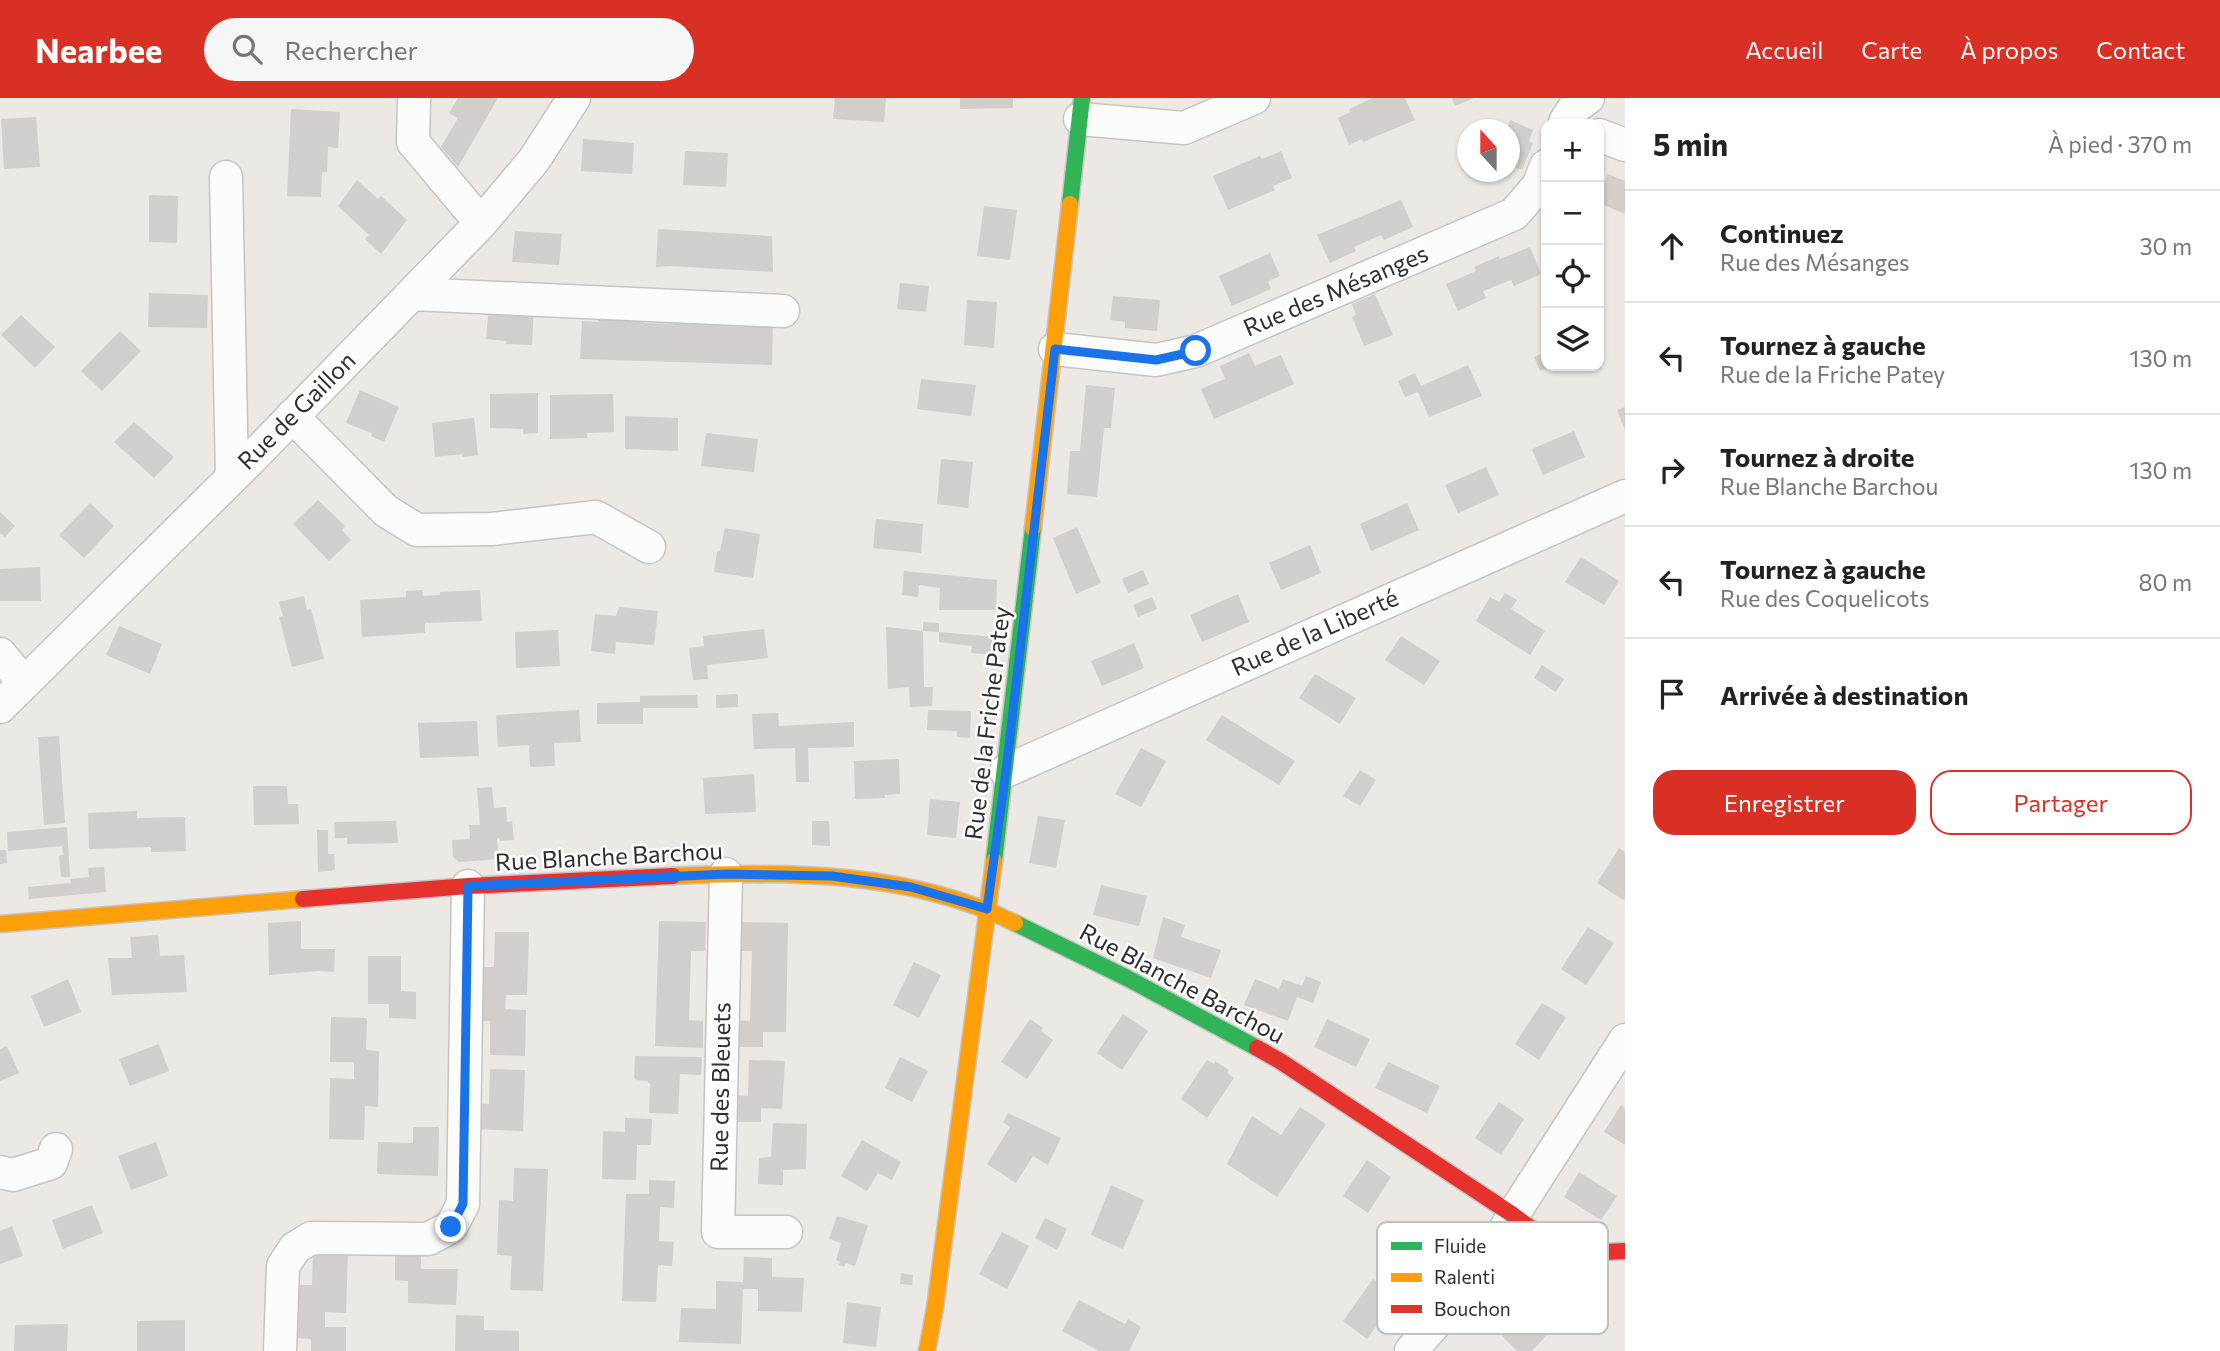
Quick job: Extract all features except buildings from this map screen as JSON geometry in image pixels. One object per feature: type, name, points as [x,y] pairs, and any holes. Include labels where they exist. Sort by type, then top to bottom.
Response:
[{"type":"street","points":[[414,98],[413,142],[481,223]]},
{"type":"street","name":"Rue de Gaillon","points":[[0,707],[232,477],[481,223],[534,160],[574,98]]},
{"type":"street","points":[[1081,108],[1184,128],[1254,98]]},
{"type":"street","points":[[1568,119],[1574,108],[1588,98]]},
{"type":"street","name":"Rue de la Friche Patey","points":[[927,1351],[935,1308],[1006,771],[1081,108]]},
{"type":"street","points":[[1604,137],[1625,145]]},
{"type":"street","points":[[226,177],[232,477]]},
{"type":"street","name":"Rue des Mésanges","points":[[1055,349],[1156,360],[1196,351],[1514,214],[1538,186],[1541,178]]},
{"type":"street","points":[[413,294],[783,311]]},
{"type":"street","points":[[292,416],[386,511],[417,530],[492,529],[596,517],[649,547]]},
{"type":"street","name":"Rue de la Liberté","points":[[1006,771],[1625,496]]},
{"type":"street","points":[[0,654],[24,683]]},
{"type":"street","name":"Rue Blanche Barchou","points":[[0,924],[468,886],[726,874],[832,876],[911,887],[987,909],[1127,978],[1280,1061],[1523,1222]]},
{"type":"street","name":"Rue des Bleuets","points":[[726,874],[718,1232],[786,1233]]},
{"type":"street","points":[[280,1351],[283,1266],[295,1248],[311,1238],[428,1239],[451,1227],[463,1204],[468,886]]},
{"type":"street","points":[[1509,1222],[1625,1040]]},
{"type":"street","points":[[0,1172],[13,1175],[51,1163],[56,1150]]},
{"type":"street","points":[[1411,1351],[1426,1334]]},
{"type":"traffic: fast","points":[[1070,204],[1082,98]]},
{"type":"traffic: fast","points":[[994,861],[1033,528]]},
{"type":"traffic: fast","points":[[1015,923],[1127,978],[1257,1048]]},
{"type":"traffic: slow","points":[[1033,528],[1070,204]]},
{"type":"traffic: slow","points":[[927,1351],[935,1308],[994,861]]},
{"type":"traffic: slow","points":[[673,876],[760,874],[848,878],[933,893],[975,906],[1015,923]]},
{"type":"traffic: slow","points":[[0,924],[303,899]]},
{"type":"traffic: jam","points":[[303,899],[468,886],[673,876]]},
{"type":"traffic: jam","points":[[1257,1048],[1523,1222]]},
{"type":"traffic: jam","points":[[1608,1252],[1625,1251]]},
{"type":"route","points":[[451,1227],[463,1204],[468,886],[726,874],[832,876],[911,887],[987,909],[1006,771],[1055,349],[1156,360],[1196,351]]}]
